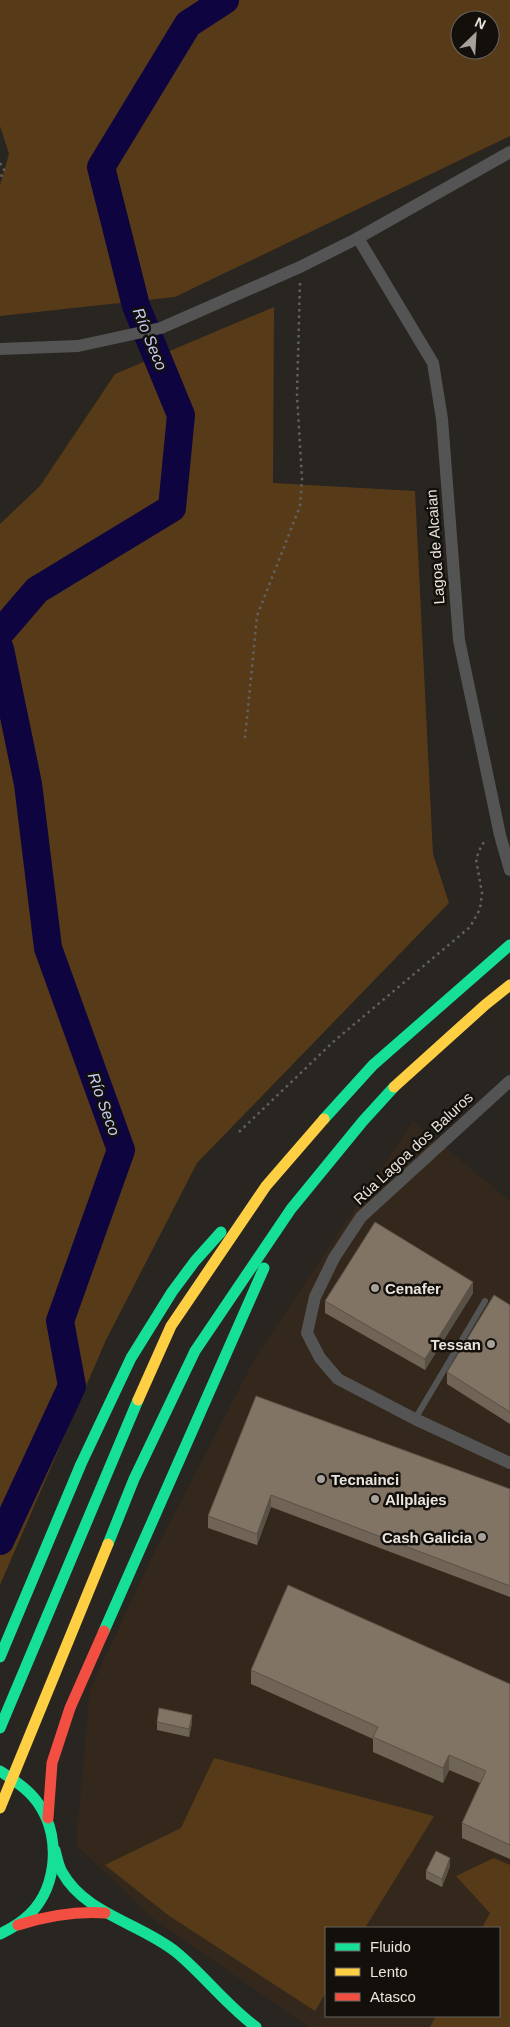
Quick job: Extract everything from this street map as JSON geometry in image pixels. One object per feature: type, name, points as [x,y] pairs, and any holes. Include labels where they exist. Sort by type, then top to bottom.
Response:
[{"type":"main road","points":[[0,1657],[93,1434],[122,1374],[196,1258],[266,1186],[373,1065],[510,945]]},
{"type":"main road","points":[[0,1808],[134,1479],[195,1351],[291,1209],[363,1121],[401,1080],[510,985]]},
{"type":"main road","points":[[0,1728],[104,1478],[171,1326],[266,1186]]},
{"type":"main road","points":[[256,2027],[234,2011],[177,1953],[164,1943],[106,1913],[81,1896],[62,1872],[48,1818],[52,1762],[70,1708],[224,1356],[291,1209]]},
{"type":"main road","points":[[0,1770],[13,1776],[32,1792],[48,1818]]},
{"type":"main road","points":[[18,1925],[34,1910],[46,1892],[53,1872],[55,1850]]},
{"type":"main road","points":[[0,1947],[3,1933],[18,1925],[48,1916],[85,1911],[106,1913]]},
{"type":"street","points":[[0,349],[78,346],[162,328],[300,267],[358,238],[510,152]]},
{"type":"street","name":"Lagoa de Alcaian","points":[[358,238],[433,363],[442,419],[459,640],[500,835],[510,870]]},
{"type":"street","name":"Rúa Lagoa dos Baluros","points":[[510,1081],[361,1217],[334,1258],[316,1297],[307,1332],[320,1358],[338,1379],[415,1419],[510,1463]]},
{"type":"lane","points":[[415,1419],[485,1301]]},
{"type":"path","points":[[0,163],[4,170],[0,179]]},
{"type":"path","points":[[245,738],[257,616],[300,506],[302,479],[297,395],[300,267]]},
{"type":"path","points":[[239,1132],[333,1042],[470,927],[480,909],[482,893],[476,859],[482,844],[500,835]]},
{"type":"shaded area","points":[[0,0],[510,0],[510,136],[175,297],[0,316],[0,185],[9,154],[0,126]]},
{"type":"shaded area","points":[[274,307],[273,483],[415,491],[433,854],[449,903],[197,1163],[106,1340],[0,1585],[0,524],[40,486],[115,374]]},
{"type":"shaded area","points":[[413,1121],[510,1201],[510,2027],[309,2027],[155,1920],[76,1845],[90,1689],[154,1553],[256,1356]]},
{"type":"shaded area","points":[[214,1758],[434,1816],[366,1927],[325,1927],[325,1994],[315,2011],[168,1915],[105,1865],[181,1828]]},
{"type":"shaded area","points":[[494,1858],[510,1865],[510,2027],[430,2027],[435,2017],[500,2017],[500,1927],[483,1927],[490,1913],[456,1876]]},
{"type":"building","points":[[375,1222],[473,1282],[425,1359],[325,1301]]},
{"type":"building","name":"Tessan","points":[[494,1295],[510,1305],[510,1412],[447,1372]]},
{"type":"building","points":[[256,1396],[510,1489],[510,1586],[271,1495],[257,1534],[208,1516]]},
{"type":"building","points":[[288,1585],[510,1684],[510,1845],[462,1823],[486,1771],[449,1755],[443,1768],[373,1737],[378,1727],[251,1670]]},
{"type":"building","points":[[159,1708],[192,1715],[189,1729],[157,1722]]},
{"type":"building","points":[[436,1851],[450,1858],[442,1879],[426,1871]]},
{"type":"waterway","name":"Río Seco","points":[[0,633],[37,590],[172,508],[181,415],[136,306],[101,167],[188,24],[225,0]]},
{"type":"waterway","name":"Río Seco","points":[[0,649],[28,784],[48,948],[121,1150],[60,1321],[72,1386],[0,1541]]},
{"type":"traffic: fast","points":[[324,1119],[373,1065],[510,945]]},
{"type":"traffic: fast","points":[[108,1544],[134,1479],[195,1351],[291,1209],[363,1121],[394,1087]]},
{"type":"traffic: fast","points":[[0,1657],[81,1464],[131,1358],[172,1292],[195,1261],[221,1232]]},
{"type":"traffic: fast","points":[[104,1631],[264,1268]]},
{"type":"traffic: fast","points":[[0,1728],[138,1400]]},
{"type":"traffic: fast","points":[[0,1771],[17,1782],[36,1800],[47,1820],[53,1850],[49,1881],[43,1896],[23,1920],[0,1934]]},
{"type":"traffic: fast","points":[[55,1850],[62,1872],[84,1898],[114,1917],[162,1942],[176,1952],[256,2027]]},
{"type":"traffic: slow","points":[[394,1087],[510,985]]},
{"type":"traffic: slow","points":[[138,1400],[171,1326],[266,1186],[324,1119]]},
{"type":"traffic: slow","points":[[0,1808],[108,1544]]},
{"type":"traffic: jam","points":[[48,1818],[52,1763],[70,1708],[104,1631]]},
{"type":"traffic: jam","points":[[18,1925],[61,1915],[105,1913]]},
{"type":"place","name":"Cenafer","points":[[375,1288]]},
{"type":"place","name":"Tessan","points":[[491,1344]]},
{"type":"place","name":"Tecnainci","points":[[321,1479]]},
{"type":"place","name":"Allplajes","points":[[375,1499]]},
{"type":"place","name":"Cash Galicia","points":[[482,1537]]}]
